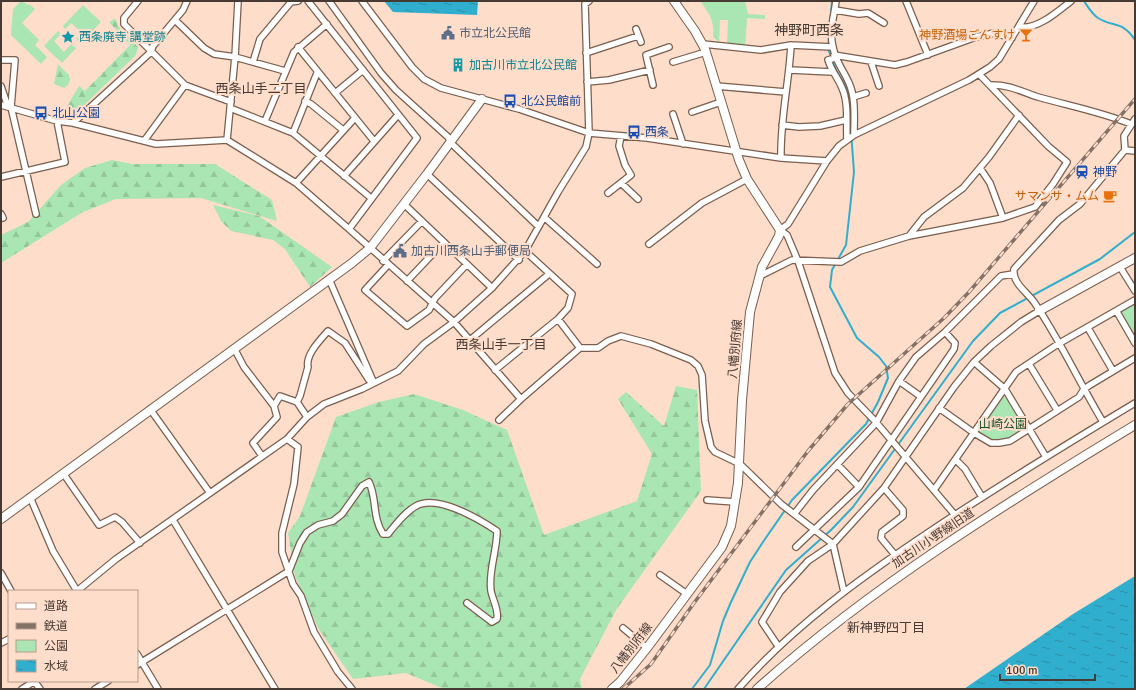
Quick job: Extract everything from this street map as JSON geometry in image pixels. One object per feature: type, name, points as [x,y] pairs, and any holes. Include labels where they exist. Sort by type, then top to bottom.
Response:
[{"type":"street","points":[[138,1],[124,18],[124,24],[185,85],[293,133],[371,198]]},
{"type":"street","points":[[73,123],[151,52],[153,46],[176,20],[187,1]]},
{"type":"street","points":[[227,140],[235,57],[238,1]]},
{"type":"street","points":[[253,62],[260,39],[291,2],[298,1]]},
{"type":"street","points":[[308,1],[417,138],[349,229]]},
{"type":"street","points":[[329,1],[381,73],[396,90],[448,137],[451,143],[538,226]]},
{"type":"street","points":[[362,1],[412,68],[424,78],[441,88],[482,99],[589,134],[621,136],[781,158],[827,161]]},
{"type":"street","points":[[78,590],[116,560],[287,439],[307,417],[324,404],[373,381],[398,372],[424,344],[454,322],[492,288],[519,260],[586,147],[589,134],[586,82],[585,4],[589,1]]},
{"type":"street","points":[[674,1],[704,48],[737,153],[747,179],[780,230],[787,235],[798,261],[835,372],[848,393],[876,422],[955,515]]},
{"type":"street","points":[[836,1],[831,35],[832,46],[835,57],[849,83],[853,97],[854,135]]},
{"type":"street","points":[[906,1],[928,55]]},
{"type":"street","points":[[780,230],[788,224],[827,161],[839,146],[854,135],[979,74],[999,60],[1034,1]]},
{"type":"street","points":[[1019,27],[1025,28],[1034,26],[1071,1]]},
{"type":"street","points":[[835,10],[859,14],[868,13],[884,23]]},
{"type":"street","points":[[176,20],[204,48],[214,54],[235,57],[285,71]]},
{"type":"street","points":[[265,121],[285,71],[298,47],[327,24]]},
{"type":"street","points":[[636,29],[640,42]]},
{"type":"street","points":[[847,140],[842,88],[832,72],[828,60],[835,57],[894,65],[928,55],[976,37],[994,33],[1012,38]]},
{"type":"street","points":[[586,53],[638,36]]},
{"type":"street","points":[[781,158],[782,125],[790,70],[791,45]]},
{"type":"street","points":[[673,62],[704,48],[761,50],[791,45],[832,46]]},
{"type":"street","points":[[298,47],[354,119],[374,141]]},
{"type":"street","points":[[653,85],[646,55],[669,47]]},
{"type":"street","points":[[1,60],[15,60],[10,107]]},
{"type":"street","points":[[871,62],[879,86]]},
{"type":"street","points":[[335,93],[363,70]]},
{"type":"street","points":[[586,82],[609,80],[650,70]]},
{"type":"street","points":[[790,70],[832,72]]},
{"type":"street","points":[[293,133],[317,73]]},
{"type":"street","points":[[760,276],[792,260],[841,262],[860,251],[909,236],[1002,218],[1035,207],[1053,184],[1067,162],[1048,146],[979,74]]},
{"type":"street","points":[[144,141],[185,85]]},
{"type":"street","points":[[990,85],[1012,88],[1133,122],[1123,139],[1125,150]]},
{"type":"street","points":[[1,86],[10,107],[36,214]]},
{"type":"street","points":[[716,86],[786,92]]},
{"type":"street","points":[[853,97],[866,92]]},
{"type":"street","points":[[1,519],[329,280],[370,248],[451,143],[482,99]]},
{"type":"street","points":[[305,101],[311,104],[343,130]]},
{"type":"street","points":[[692,112],[721,102]]},
{"type":"street","points":[[1,105],[57,121],[73,123],[156,144],[227,140],[296,183],[349,229],[385,263],[454,322],[521,399]]},
{"type":"street","points":[[673,114],[683,144]]},
{"type":"street","points":[[344,176],[398,115]]},
{"type":"street","points":[[909,236],[924,217],[958,194],[980,168],[1019,115]]},
{"type":"street","points":[[296,183],[322,157],[343,130],[354,119]]},
{"type":"street","points":[[782,125],[799,127],[820,126],[846,120]]},
{"type":"street","points":[[1,177],[65,162],[57,121]]},
{"type":"street","points":[[608,193],[631,175],[625,165],[619,146],[621,136]]},
{"type":"street","points":[[1125,150],[1135,151]]},
{"type":"street","points":[[1103,422],[1034,302],[1015,281],[1013,274],[1014,269],[1059,220],[1080,204],[1125,150]]},
{"type":"street","points":[[980,168],[990,183],[1002,218]]},
{"type":"street","points":[[427,174],[519,260]]},
{"type":"street","points":[[649,244],[702,203],[747,179]]},
{"type":"street","points":[[621,183],[638,199]]},
{"type":"street","points":[[404,204],[492,288]]},
{"type":"street","points":[[544,216],[597,264]]},
{"type":"street","points":[[422,221],[385,263],[365,290],[407,326],[429,310],[435,298],[467,264]]},
{"type":"street","name":"八幡別府線","points":[[612,689],[620,682],[647,648],[722,547],[731,526],[740,464],[742,400],[750,312],[762,267],[779,236],[780,230]]},
{"type":"street","points":[[407,281],[444,242]]},
{"type":"street","points":[[495,370],[558,319],[568,308],[572,294],[525,252]]},
{"type":"street","points":[[778,646],[762,622],[780,592],[808,561],[831,543],[884,488],[939,408],[974,362],[1015,327],[1039,311],[1135,258]]},
{"type":"street","points":[[1120,266],[1135,291]]},
{"type":"street","points":[[470,340],[549,274]]},
{"type":"street","points":[[795,513],[813,490],[876,422],[899,381],[916,357],[945,332],[1001,276],[1013,274]]},
{"type":"street","points":[[329,280],[373,381]]},
{"type":"street","points":[[934,490],[1016,372],[1058,344],[1118,312],[1135,300]]},
{"type":"street","points":[[1118,312],[1135,343]]},
{"type":"street","points":[[558,319],[580,348]]},
{"type":"street","points":[[1088,328],[1113,371]]},
{"type":"street","points":[[297,402],[315,346],[328,331],[345,343],[369,380],[373,381]]},
{"type":"street","points":[[796,547],[858,487],[891,440],[920,396],[954,349],[954,343],[945,332]]},
{"type":"street","points":[[499,420],[580,348],[598,348],[608,341],[621,336],[651,344],[691,360],[698,366],[702,375],[705,421],[711,447],[715,452],[740,464],[781,504],[795,513],[831,543],[844,592]]},
{"type":"street","points":[[234,348],[244,367],[274,406],[277,417],[253,443],[262,456]]},
{"type":"street","points":[[939,408],[991,443],[1010,441],[1079,397],[1084,389],[1135,358]]},
{"type":"street","points":[[974,362],[1005,389],[1046,457]]},
{"type":"street","points":[[1029,364],[1058,410]]},
{"type":"street","points":[[899,381],[920,396]]},
{"type":"street","points":[[274,406],[280,396],[297,402],[307,417]]},
{"type":"street","points":[[738,689],[762,661],[778,646],[844,592],[895,554],[982,497],[1135,403]]},
{"type":"street","points":[[150,409],[210,493]]},
{"type":"street","name":"加古川小野線旧道","points":[[757,689],[822,633],[912,567],[1016,497],[1135,425]]},
{"type":"street","points":[[287,439],[298,448],[294,484],[282,533],[282,552],[294,584],[301,596],[314,632],[338,672],[352,689]]},
{"type":"street","points":[[956,460],[965,469],[982,497]]},
{"type":"street","points":[[838,464],[858,487]]},
{"type":"street","points":[[63,474],[99,525],[115,518],[122,522],[140,543]]},
{"type":"street","points":[[158,689],[139,663],[289,571],[300,543],[308,532],[318,525],[334,521],[342,514],[362,486],[368,482],[372,489],[377,525],[383,534],[388,534],[403,516],[416,506],[434,502],[458,509],[497,531],[497,545],[493,564],[491,590],[498,614],[497,619],[492,622],[467,603]]},
{"type":"street","points":[[884,488],[903,510],[903,516],[882,532],[881,538],[895,554]]},
{"type":"street","points":[[30,497],[52,551],[76,590]]},
{"type":"street","points":[[707,500],[735,502]]},
{"type":"street","points":[[173,520],[275,689]]},
{"type":"street","points":[[1,573],[10,590]]},
{"type":"street","points":[[660,576],[687,594]]},
{"type":"street","points":[[622,628],[647,648]]},
{"type":"street","points":[[22,689],[32,682]]},
{"type":"street","points":[[95,689],[106,682]]},
{"type":"green space","points":[[21,1],[28,5],[29,4],[35,9],[22,23],[39,40],[35,45],[47,57],[41,64],[11,35],[13,9]]},
{"type":"green space","points":[[700,1],[745,1],[748,14],[765,15],[765,19],[747,18],[745,47],[727,45],[728,20],[720,20],[719,42],[713,37],[711,18]]},
{"type":"green space","points":[[83,5],[101,22],[81,43],[76,39],[82,33],[71,23],[65,29],[63,26]]},
{"type":"green space","points":[[114,19],[116,20],[118,26],[138,47],[136,55],[72,115],[67,111],[67,106],[79,86],[85,91],[130,45],[109,22]]},
{"type":"green space","points":[[58,31],[61,34],[54,41],[64,52],[71,44],[76,48],[62,63],[44,46]]},
{"type":"green space","points":[[58,64],[69,75],[70,80],[68,85],[64,88],[54,84]]},
{"type":"green space","points":[[112,160],[132,164],[215,164],[272,200],[277,221],[201,198],[116,199],[83,212],[1,263],[1,235],[28,222],[61,185],[85,168]]},
{"type":"green space","points":[[213,205],[259,216],[332,267],[310,287],[285,249],[273,240],[231,231],[221,221]]},
{"type":"green space","points":[[1135,303],[1135,341],[1120,314],[1120,311]]},
{"type":"green space","points":[[676,386],[697,390],[701,491],[616,610],[580,679],[582,689],[444,689],[406,673],[353,679],[318,628],[295,576],[288,533],[300,516],[336,417],[379,402],[414,394],[463,410],[507,430],[544,535],[637,501],[652,454],[618,399],[626,392],[664,426]]},
{"type":"green space","name":"山崎公園","points":[[1002,397],[1007,398],[1024,425],[1023,431],[1006,440],[996,441],[985,438],[979,434],[979,429]]},
{"type":"water","points":[[384,1],[478,1],[477,15],[393,12]]},
{"type":"water","points":[[1135,576],[1135,689],[964,689],[1073,614]]},
{"type":"waterway","points":[[692,689],[710,665],[723,621],[750,562],[792,500],[866,424],[878,402],[888,378],[886,366],[879,357],[857,338],[830,287],[832,270],[846,245],[854,172],[848,90],[836,70],[828,49],[832,1]]},
{"type":"waterway","points":[[1084,1],[1098,18],[1122,27],[1135,40]]},
{"type":"waterway","points":[[704,689],[786,570],[831,530],[853,507],[973,341],[1000,313],[1100,259],[1135,232]]},
{"type":"railway","points":[[623,689],[651,664],[694,603],[808,451],[848,404],[944,318],[969,292],[1135,99]]},
{"type":"place","name":"市立北公民館","points":[[448,33]]},
{"type":"place","name":"神野酒場ごんすけ","points":[[1026,35]]},
{"type":"place","name":"西条廃寺 講堂跡","points":[[68,37]]},
{"type":"place","name":"加古川市立北公民館","points":[[458,65]]},
{"type":"place","name":"北公民館前","points":[[510,101]]},
{"type":"place","name":"北山公園","points":[[41,113]]},
{"type":"place","name":"西条","points":[[634,132]]},
{"type":"place","name":"神野","points":[[1082,172]]},
{"type":"place","name":"サマンサ・ムム","points":[[1110,196]]},
{"type":"place","name":"加古川西条山手郵便局","points":[[400,251]]},
{"type":"district","name":"神野町西条","points":[[809,30]]},
{"type":"district","name":"西条山手二丁目","points":[[261,88]]},
{"type":"district","name":"西条山手一丁目","points":[[501,344]]},
{"type":"district","name":"新神野四丁目","points":[[886,627]]}]
